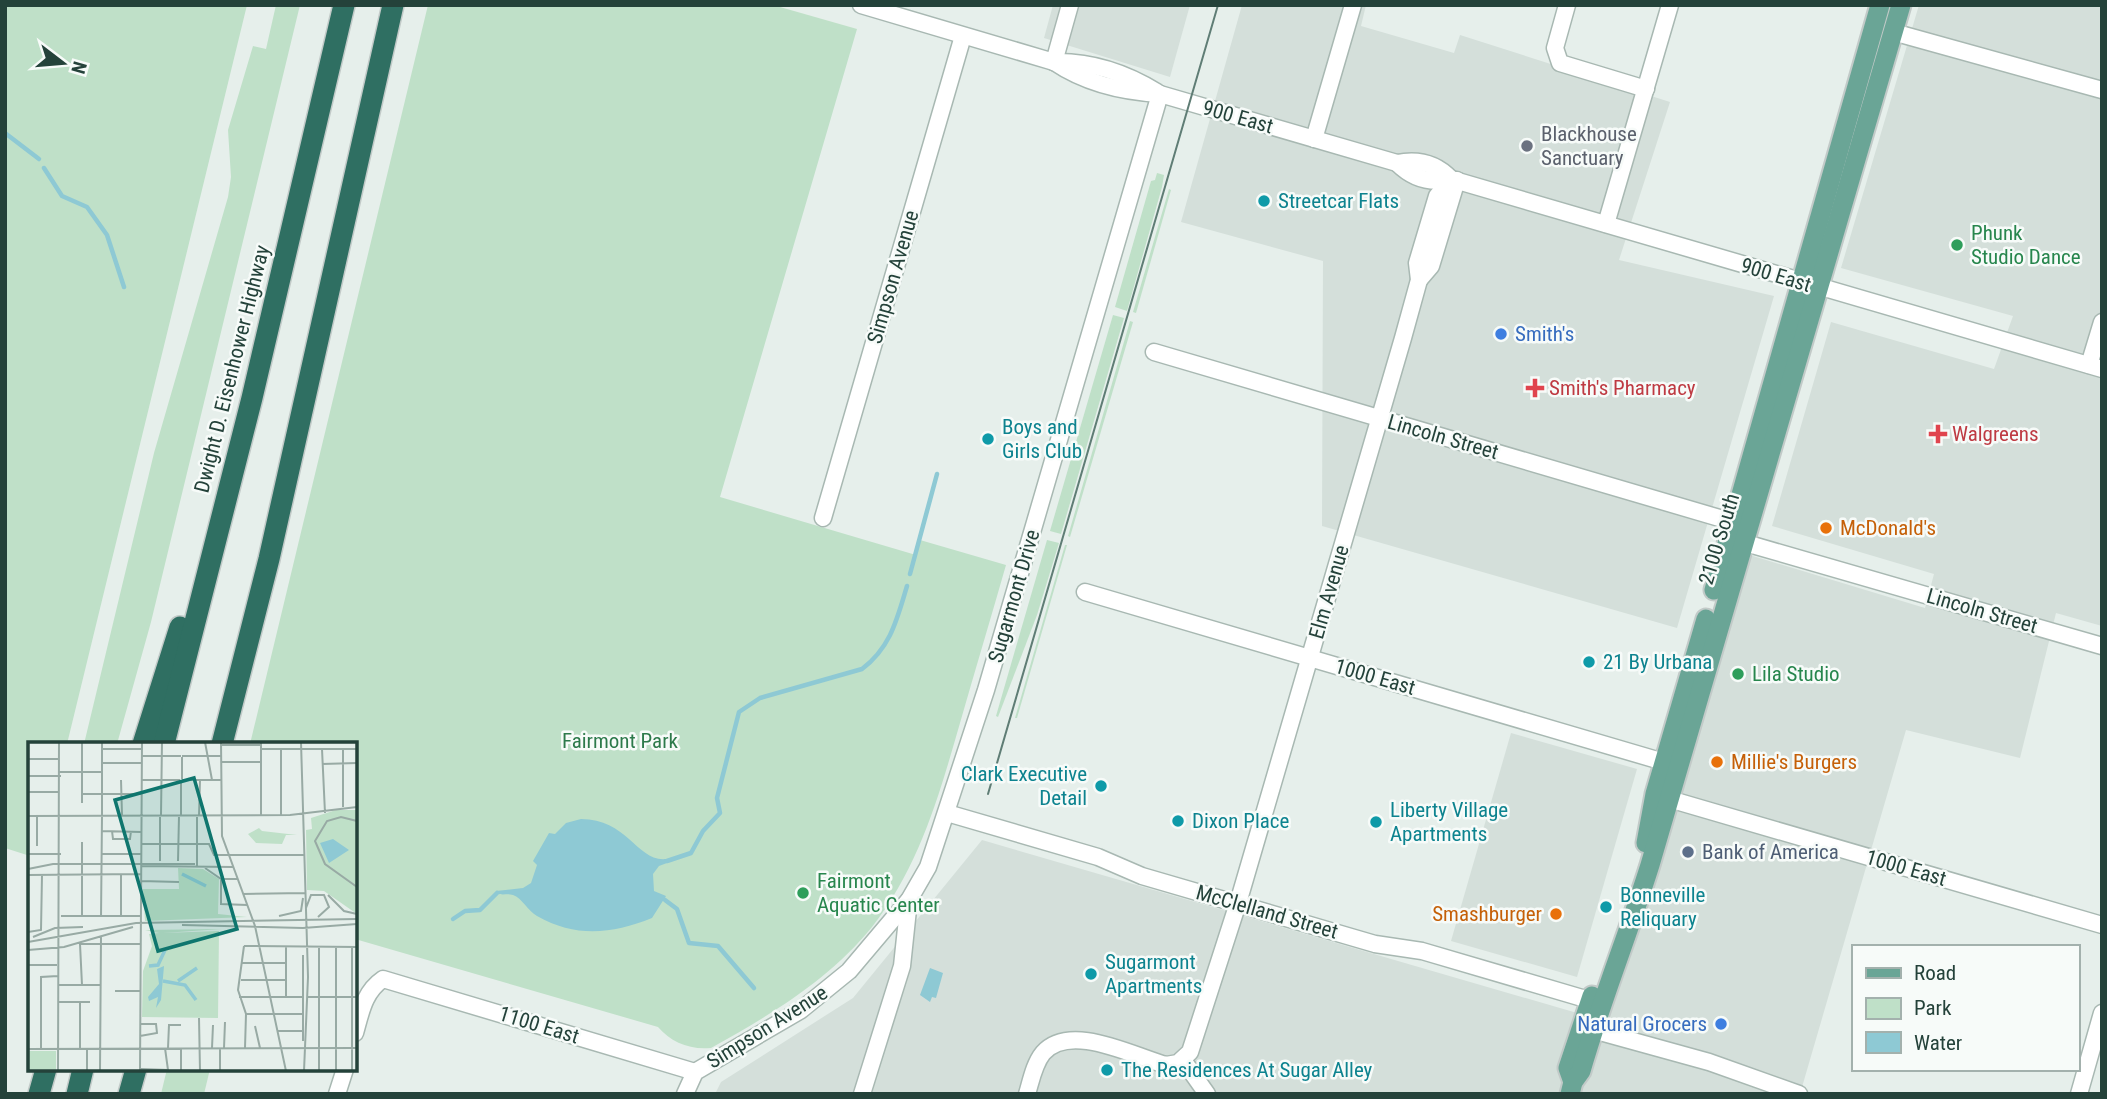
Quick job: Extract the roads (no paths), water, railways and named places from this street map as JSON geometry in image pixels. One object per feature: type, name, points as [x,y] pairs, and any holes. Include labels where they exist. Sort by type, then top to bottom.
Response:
[{"type":"highway","name":"Dwight D. Eisenhower Highway","points":[[165,742],[252,398],[344,5]]},
{"type":"highway","points":[[223,742],[269,559],[393,5]]},
{"type":"highway","points":[[144,742],[252,398]]},
{"type":"highway","points":[[39,1094],[45,1071]]},
{"type":"highway","points":[[77,1094],[83,1071]]},
{"type":"highway","points":[[130,1094],[136,1071]]},
{"type":"main road","name":"2100 South","points":[[1572,1088],[1568,1068],[1589,1000],[1622,935],[1643,863],[1650,813],[1664,762],[1880,5]]},
{"type":"main road","points":[[1891,5],[1888,22],[1894,32]]},
{"type":"main road","name":"2100 South","points":[[1572,1088],[1581,1071],[1606,987],[1628,937],[1735,564],[1820,288],[1901,5]]},
{"type":"main road","points":[[1858,153],[1854,144],[1855,132],[1880,43],[1874,26]]},
{"type":"main road","points":[[1733,522],[1738,530],[1735,564]]},
{"type":"main road","points":[[1669,799],[1664,796],[1663,790],[1679,714]]},
{"type":"main road","points":[[1589,1000],[1591,1039]]},
{"type":"street","name":"900 East","points":[[861,5],[1054,62],[1078,61],[1134,78],[1160,94],[1397,163],[1408,174],[1435,182],[1454,180],[2096,367]]},
{"type":"street","points":[[1054,62],[1070,5]]},
{"type":"street","points":[[1314,139],[1353,5]]},
{"type":"street","points":[[1567,5],[1555,48],[1560,63],[1646,89]]},
{"type":"street","points":[[1606,224],[1670,5]]},
{"type":"street","points":[[1894,32],[2102,90]]},
{"type":"street","name":"Simpson Avenue","points":[[823,518],[963,36]]},
{"type":"street","name":"Sugarmont Drive","points":[[862,1094],[902,966],[909,900],[928,867],[947,813],[1160,94]]},
{"type":"street","name":"Elm Avenue","points":[[1183,1060],[1189,1052],[1238,903],[1419,280],[1431,266],[1454,180]]},
{"type":"street","points":[[2096,367],[2102,322]]},
{"type":"street","name":"Lincoln Street","points":[[1154,352],[1733,522]]},
{"type":"street","name":"Lincoln Street","points":[[1742,542],[2102,646]]},
{"type":"street","name":"1000 East","points":[[1085,592],[1664,762]]},
{"type":"street","name":"1000 East","points":[[1669,799],[2102,925]]},
{"type":"street","name":"McClelland Street","points":[[947,813],[1098,857],[1142,876],[1381,945],[1422,951],[1589,1000]]},
{"type":"street","name":"Simpson Avenue","points":[[685,1094],[695,1072],[769,1031],[818,998],[864,956],[909,900]]},
{"type":"street","name":"1100 East","points":[[357,1026],[365,999],[372,987],[383,979],[695,1072]]},
{"type":"street","points":[[2079,1094],[2102,1013]]},
{"type":"street","points":[[1027,1094],[1038,1060],[1050,1047],[1065,1040],[1080,1039],[1166,1065],[1183,1060],[1207,1094]]},
{"type":"street","points":[[1591,1039],[1709,1062],[1799,1094]]},
{"type":"street","points":[[337,1094],[344,1071]]},
{"type":"water","points":[[581,819],[610,826],[647,854],[666,859],[667,863],[659,866],[653,874],[654,891],[666,896],[652,918],[623,928],[580,931],[551,923],[534,914],[511,894],[497,893],[496,891],[523,888],[531,883],[537,865],[533,861],[549,833],[555,834],[566,823]]},
{"type":"water","points":[[930,968],[943,973],[936,998],[932,997],[930,1002],[920,995]]},
{"type":"waterway","points":[[5,133],[39,159]]},
{"type":"waterway","points":[[44,168],[62,196],[87,207],[107,235],[124,287]]},
{"type":"waterway","points":[[910,574],[937,474]]},
{"type":"waterway","points":[[667,861],[691,853],[703,831],[720,813],[717,798],[739,712],[760,698],[862,669],[886,642],[907,586]]},
{"type":"waterway","points":[[453,919],[465,911],[480,910],[497,893]]},
{"type":"waterway","points":[[665,900],[677,909],[689,943],[718,946],[754,988]]},
{"type":"tram line","points":[[988,794],[1218,5]]},
{"type":"place","name":"Blackhouse Sanctuary","points":[[1527,146]]},
{"type":"place","name":"Streetcar Flats","points":[[1264,201]]},
{"type":"place","name":"Phunk Studio Dance","points":[[1957,245]]},
{"type":"place","name":"Smith's","points":[[1501,334]]},
{"type":"place","name":"Smith's Pharmacy","points":[[1535,388]]},
{"type":"place","name":"Walgreens","points":[[1938,434]]},
{"type":"place","name":"Boys and Girls Club","points":[[988,439]]},
{"type":"place","name":"McDonald's","points":[[1826,528]]},
{"type":"place","name":"21 By Urbana","points":[[1589,662]]},
{"type":"place","name":"Lila Studio","points":[[1738,674]]},
{"type":"place","name":"Millie's Burgers","points":[[1717,762]]},
{"type":"place","name":"Clark Executive Detail","points":[[1101,786]]},
{"type":"place","name":"Dixon Place","points":[[1178,821]]},
{"type":"place","name":"Liberty Village Apartments","points":[[1376,822]]},
{"type":"place","name":"Bank of America","points":[[1688,852]]},
{"type":"place","name":"Fairmont Aquatic Center","points":[[803,893]]},
{"type":"place","name":"Bonneville Reliquary","points":[[1606,907]]},
{"type":"place","name":"Smashburger","points":[[1556,914]]},
{"type":"place","name":"Sugarmont Apartments","points":[[1091,974]]},
{"type":"place","name":"Natural Grocers","points":[[1721,1024]]},
{"type":"place","name":"The Residences At Sugar Alley","points":[[1107,1070]]},
{"type":"park label","name":"Fairmont Park","points":[[620,741]]}]
